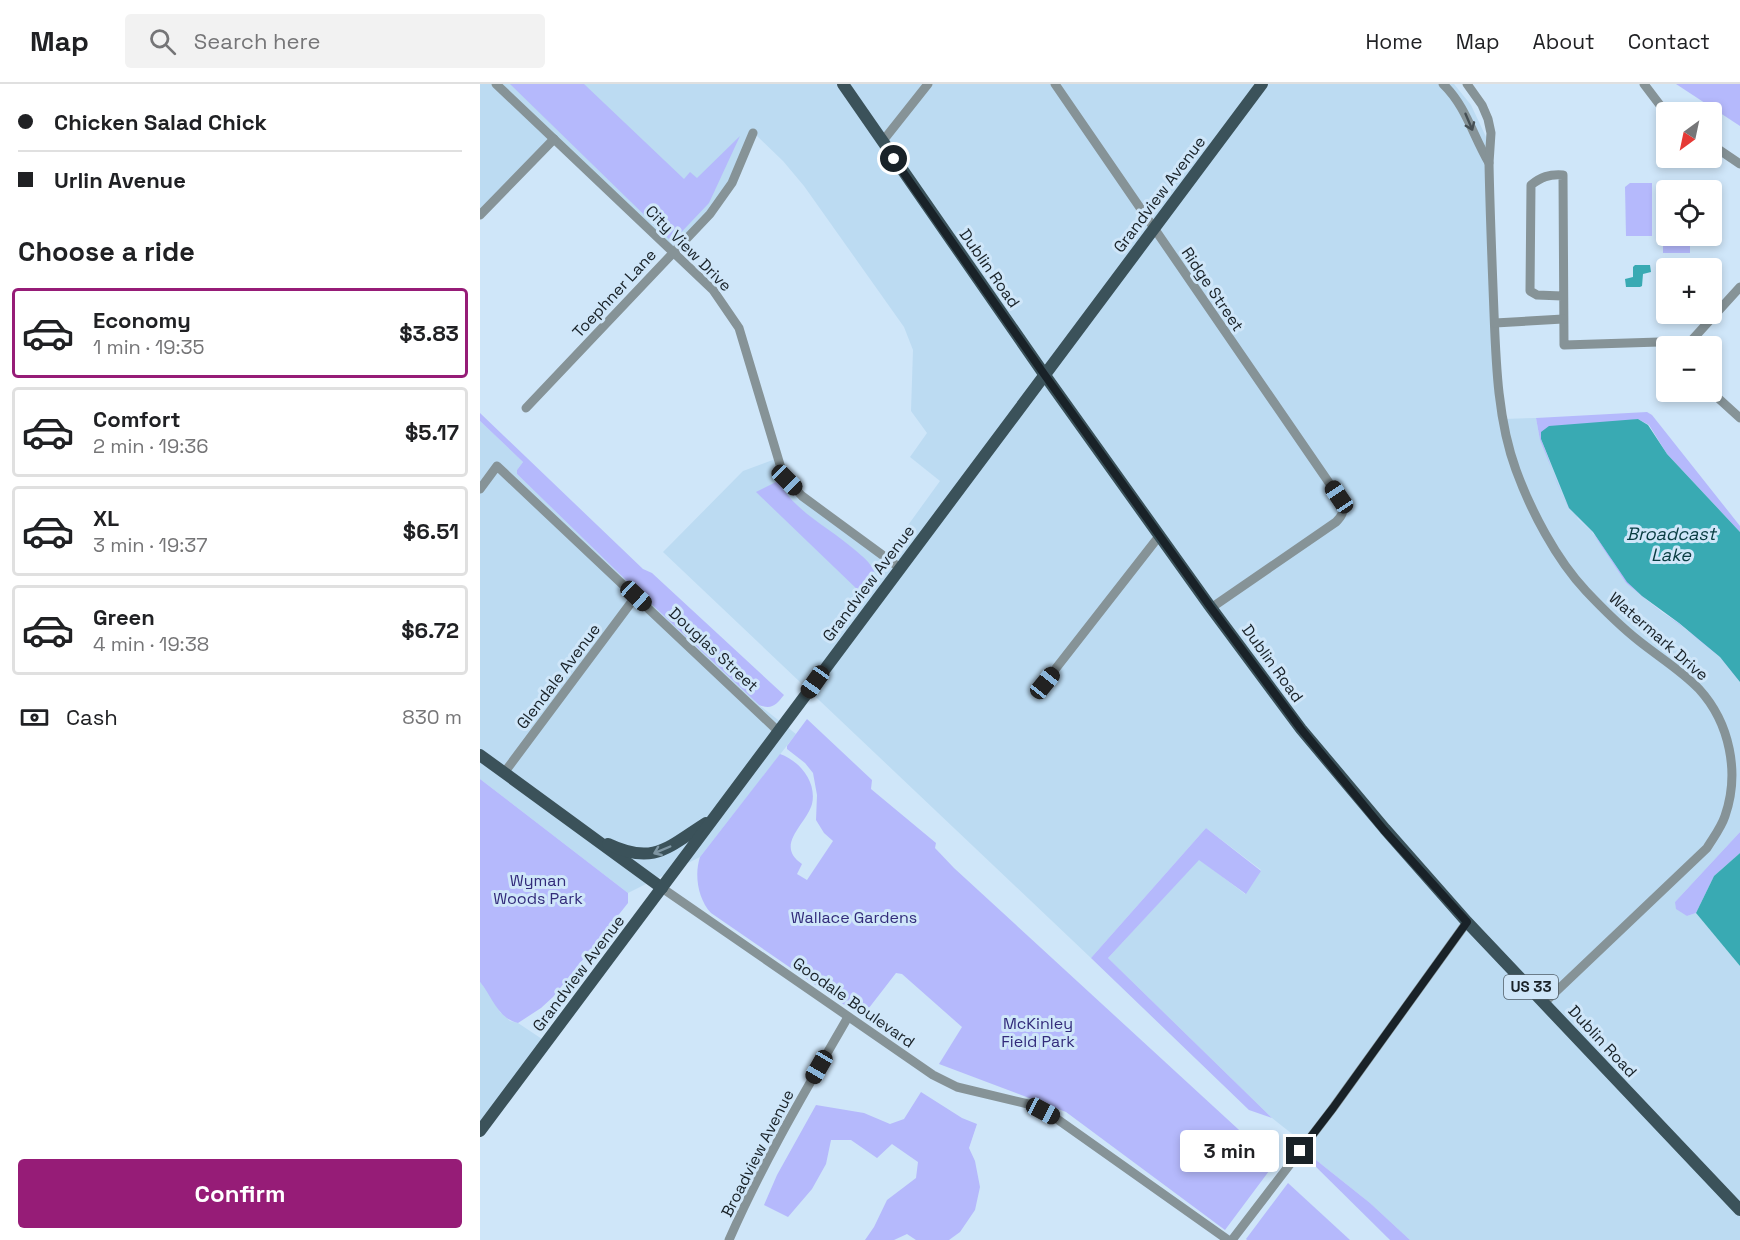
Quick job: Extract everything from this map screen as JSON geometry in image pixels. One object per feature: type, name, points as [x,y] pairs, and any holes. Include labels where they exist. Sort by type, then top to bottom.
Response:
[{"type":"main road","name":"Dublin Road","points":[[843,84],[1044,374],[1211,608],[1301,729],[1384,830],[1467,922],[1740,1210]]},
{"type":"main road","name":"Grandview Avenue","points":[[480,1131],[1262,84]]},
{"type":"main road","name":"Goodale Boulevard","points":[[480,755],[662,888]]},
{"type":"main road","points":[[588,835],[631,853],[646,855],[667,849],[712,819]]},
{"type":"street","name":"City View Drive","points":[[496,84],[713,290],[739,328],[778,458],[787,480],[802,496],[900,568]]},
{"type":"street","points":[[882,142],[928,84]]},
{"type":"street","name":"Ridge Street","points":[[1055,84],[1343,503],[1344,510],[1336,522],[1211,608]]},
{"type":"street","name":"Watermark Drive","points":[[1443,84],[1462,106],[1489,163]]},
{"type":"street","name":"Watermark Drive","points":[[1467,84],[1482,105],[1491,133],[1489,163],[1497,372],[1508,442],[1516,470],[1546,534],[1566,566],[1596,602],[1620,625],[1688,678],[1711,704],[1729,740],[1732,767],[1730,802],[1725,818],[1707,848],[1545,1002]]},
{"type":"street","points":[[1644,84],[1658,102]]},
{"type":"street","name":"Toephner Lane","points":[[526,408],[723,198],[740,166],[753,133]]},
{"type":"street","points":[[480,215],[554,139]]},
{"type":"street","points":[[1722,152],[1740,164]]},
{"type":"street","points":[[1562,296],[1537,295],[1530,291],[1531,185],[1540,177],[1552,174],[1563,175],[1564,345],[1656,344]]},
{"type":"street","points":[[1699,336],[1740,287]]},
{"type":"street","points":[[1495,323],[1563,319]]},
{"type":"street","points":[[1722,402],[1740,418]]},
{"type":"street","name":"Douglas Street","points":[[480,489],[497,466],[778,731]]},
{"type":"street","points":[[1039,690],[1160,535]]},
{"type":"street","name":"Glendale Avenue","points":[[504,773],[636,596]]},
{"type":"street","name":"Goodale Boulevard","points":[[662,888],[902,1056],[945,1082],[1028,1104],[1057,1119],[1230,1240]]},
{"type":"street","points":[[1230,1240],[1333,1108],[1467,922]]},
{"type":"street","name":"Broadview Avenue","points":[[729,1240],[750,1192],[774,1147],[848,1017]]},
{"type":"shaded area","points":[[480,84],[1454,84],[1471,105],[1486,137],[1499,394],[1503,419],[1536,418],[1540,440],[1578,519],[1592,532],[1626,583],[1720,657],[1740,682],[1740,832],[1675,902],[1687,916],[1696,913],[1740,966],[1740,1240],[1410,1240],[1370,1203],[1311,1156],[1296,1137],[1272,1118],[1108,958],[1199,859],[1245,894],[1261,870],[1206,828],[1091,958],[663,552],[743,471],[778,458],[787,480],[885,557],[940,481],[910,457],[927,433],[911,411],[913,350],[904,327],[804,186],[783,161],[754,133],[732,183],[673,252],[554,139],[480,215]]},
{"type":"shaded area","points":[[480,421],[523,462],[517,474],[759,705],[796,734],[700,857],[628,893],[480,779]]},
{"type":"shaded area","points":[[480,982],[500,1012],[510,1021],[518,1023],[548,1043],[480,1133]]},
{"type":"green space","points":[[510,84],[584,84],[684,179],[690,172],[697,178],[740,136],[709,203],[672,242]]},
{"type":"green space","points":[[1676,84],[1740,84],[1740,126],[1722,114],[1722,102],[1703,102]]},
{"type":"green space","points":[[1630,183],[1652,183],[1652,236],[1626,236],[1625,187]]},
{"type":"green space","points":[[1663,246],[1690,246],[1690,253],[1663,253]]},
{"type":"green space","points":[[1647,412],[1652,415],[1740,526],[1740,532],[1667,454],[1649,425],[1638,419],[1541,439],[1553,471],[1540,440],[1536,418]]},
{"type":"green space","points":[[480,413],[643,569],[652,573],[784,695],[779,701],[771,707],[759,705],[630,584],[517,474],[523,462],[480,421]]},
{"type":"green space","points":[[778,481],[803,511],[845,542],[870,565],[874,571],[860,592],[756,492]]},
{"type":"green space","points":[[1593,533],[1629,583],[1664,613],[1656,608],[1626,583]]},
{"type":"green space","points":[[1685,629],[1707,645],[1719,656]]},
{"type":"green space","points":[[807,719],[872,780],[871,789],[936,843],[935,848],[954,868],[1275,1163],[1225,1230],[1066,1112],[939,1064],[962,1027],[902,974],[896,973],[862,1017],[711,913],[703,901],[698,886],[697,871],[700,857],[780,754],[800,767],[812,788],[812,804],[809,812],[791,842],[794,857],[802,864],[797,874],[807,880],[833,841],[824,833],[816,820],[817,795],[813,773],[805,763],[787,749]]},
{"type":"green space","name":"Wyman Woods Park","points":[[480,779],[628,893],[628,903],[553,997],[518,1023],[511,1021],[500,1012],[480,982]]},
{"type":"green space","points":[[1206,828],[1261,871],[1246,894],[1199,860],[1108,958],[1272,1118],[1249,1110],[1091,958]]},
{"type":"green space","points":[[1740,832],[1740,853],[1714,876],[1696,913],[1687,916],[1676,909],[1675,902]]},
{"type":"green space","points":[[921,1092],[962,1118],[977,1124],[969,1148],[975,1161],[980,1187],[975,1210],[960,1232],[949,1240],[916,1240],[907,1234],[894,1240],[865,1240],[887,1200],[916,1178],[918,1162],[892,1144],[877,1158],[851,1140],[831,1140],[826,1164],[812,1189],[788,1217],[764,1205],[777,1175],[816,1105],[864,1113],[890,1124],[904,1119]]},
{"type":"green space","points":[[1311,1156],[1370,1203],[1410,1240],[1390,1240],[1308,1159]]},
{"type":"green space","points":[[1288,1183],[1350,1240],[1247,1240]]},
{"type":"water","points":[[1635,265],[1650,265],[1651,272],[1643,274],[1642,286],[1626,287],[1625,279],[1633,277]]},
{"type":"water","name":"Broadcast Lake","points":[[1638,419],[1648,425],[1667,454],[1740,532],[1740,682],[1720,657],[1627,582],[1593,532],[1569,508],[1541,439],[1541,432],[1549,426]]},
{"type":"water","points":[[1740,853],[1740,966],[1696,913],[1714,876]]},
{"type":"route","points":[[894,159],[1044,374],[1209,605],[1301,729],[1384,830],[1467,922],[1300,1151]]},
{"type":"park label","name":"Wallace Gardens","points":[[854,917]]},
{"type":"park label","name":"McKinley Field Park","points":[[1038,1032]]}]
